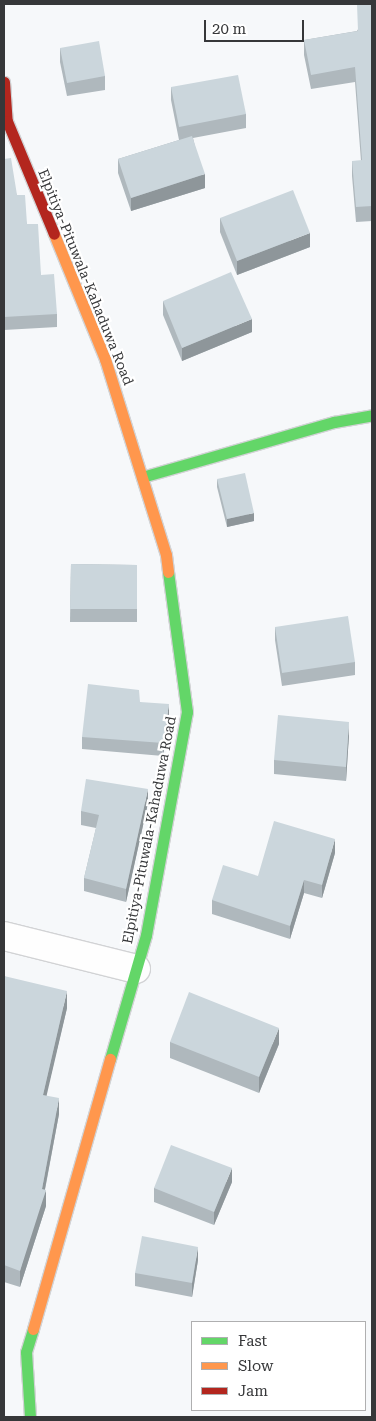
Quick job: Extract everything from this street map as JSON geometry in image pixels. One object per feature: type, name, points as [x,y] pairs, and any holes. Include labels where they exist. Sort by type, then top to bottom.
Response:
[{"type":"street","name":"Elpitiya-Pituwala-Kahaduwa Road","points":[[4,82],[7,121],[105,359],[166,555],[187,712],[146,934],[26,1352],[30,1417]]},
{"type":"street","points":[[142,477],[334,422],[372,414]]},
{"type":"street","points":[[4,936],[136,969]]},
{"type":"building","points":[[357,4],[372,4],[372,206],[356,207],[352,161],[362,160],[355,67],[311,75],[304,40],[358,31]]},
{"type":"building","points":[[99,41],[105,76],[67,83],[60,48]]},
{"type":"building","points":[[238,75],[246,114],[179,127],[171,87]]},
{"type":"building","points":[[192,136],[205,174],[131,198],[118,159]]},
{"type":"building","points":[[11,158],[17,195],[25,195],[27,224],[38,224],[41,275],[54,274],[57,314],[4,317],[4,159]]},
{"type":"building","points":[[293,190],[310,233],[237,261],[220,218]]},
{"type":"building","points":[[231,272],[252,319],[182,348],[163,301]]},
{"type":"building","points":[[245,473],[254,513],[227,519],[217,479]]},
{"type":"building","points":[[71,564],[137,565],[137,609],[70,609]]},
{"type":"building","points":[[348,616],[355,662],[282,673],[275,627]]},
{"type":"building","points":[[88,684],[139,690],[140,702],[169,704],[163,743],[82,737]]},
{"type":"building","points":[[278,715],[349,722],[346,767],[274,760]]},
{"type":"building","points":[[86,779],[148,789],[126,889],[84,878],[99,815],[81,811]]},
{"type":"building","points":[[274,821],[335,839],[322,885],[304,880],[290,926],[212,900],[223,865],[258,876]]},
{"type":"building","points":[[4,976],[67,991],[43,1095],[59,1098],[42,1189],[46,1190],[20,1271],[4,1265]]},
{"type":"building","points":[[189,992],[279,1028],[259,1077],[170,1042]]},
{"type":"building","points":[[171,1145],[232,1168],[214,1212],[154,1188]]},
{"type":"building","points":[[142,1236],[198,1247],[192,1283],[135,1273]]},
{"type":"traffic: fast","points":[[142,477],[334,422],[372,415]]},
{"type":"traffic: fast","points":[[110,1059],[146,935],[187,712],[168,572]]},
{"type":"traffic: fast","points":[[30,1417],[26,1352],[33,1329]]},
{"type":"traffic: slow","points":[[54,234],[105,359],[166,555],[168,572]]},
{"type":"traffic: slow","points":[[33,1329],[110,1059]]},
{"type":"traffic: jam","points":[[4,82],[7,121],[54,234]]}]
